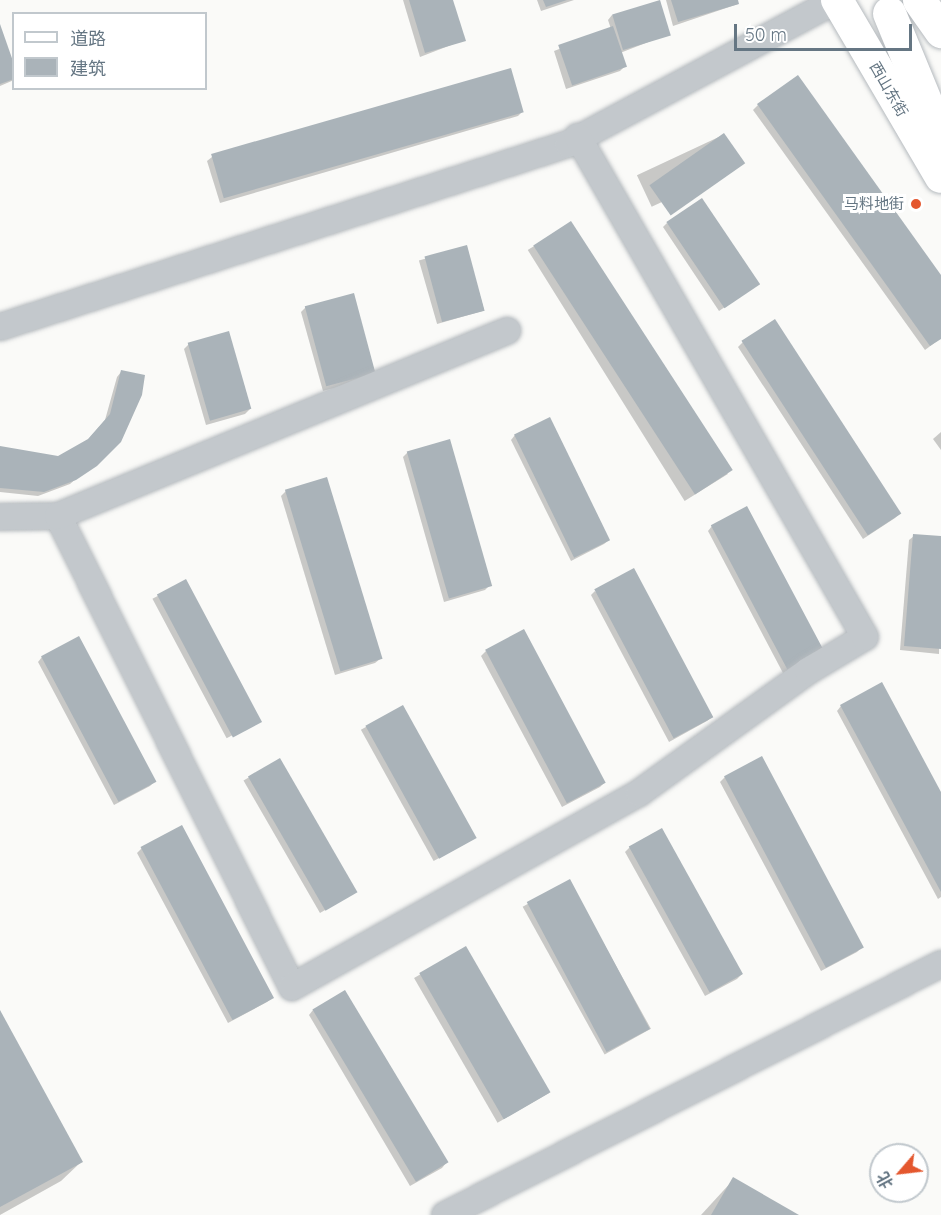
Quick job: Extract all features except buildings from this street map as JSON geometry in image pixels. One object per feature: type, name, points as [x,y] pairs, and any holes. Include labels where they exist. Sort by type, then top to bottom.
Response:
[{"type":"highway","points":[[919,0],[941,31]]},
{"type":"highway","points":[[884,6],[941,90]]},
{"type":"highway","points":[[884,6],[941,139]]},
{"type":"main road","name":"西山东街","points":[[837,0],[941,177]]},
{"type":"street","points":[[0,327],[579,137],[837,0]]},
{"type":"street","points":[[58,516],[292,987],[639,794],[808,670],[865,637],[579,137]]},
{"type":"street","points":[[0,517],[58,516],[507,331]]},
{"type":"street","points":[[445,1215],[941,964]]},
{"type":"place","name":"马料地街","points":[[916,204]]}]
